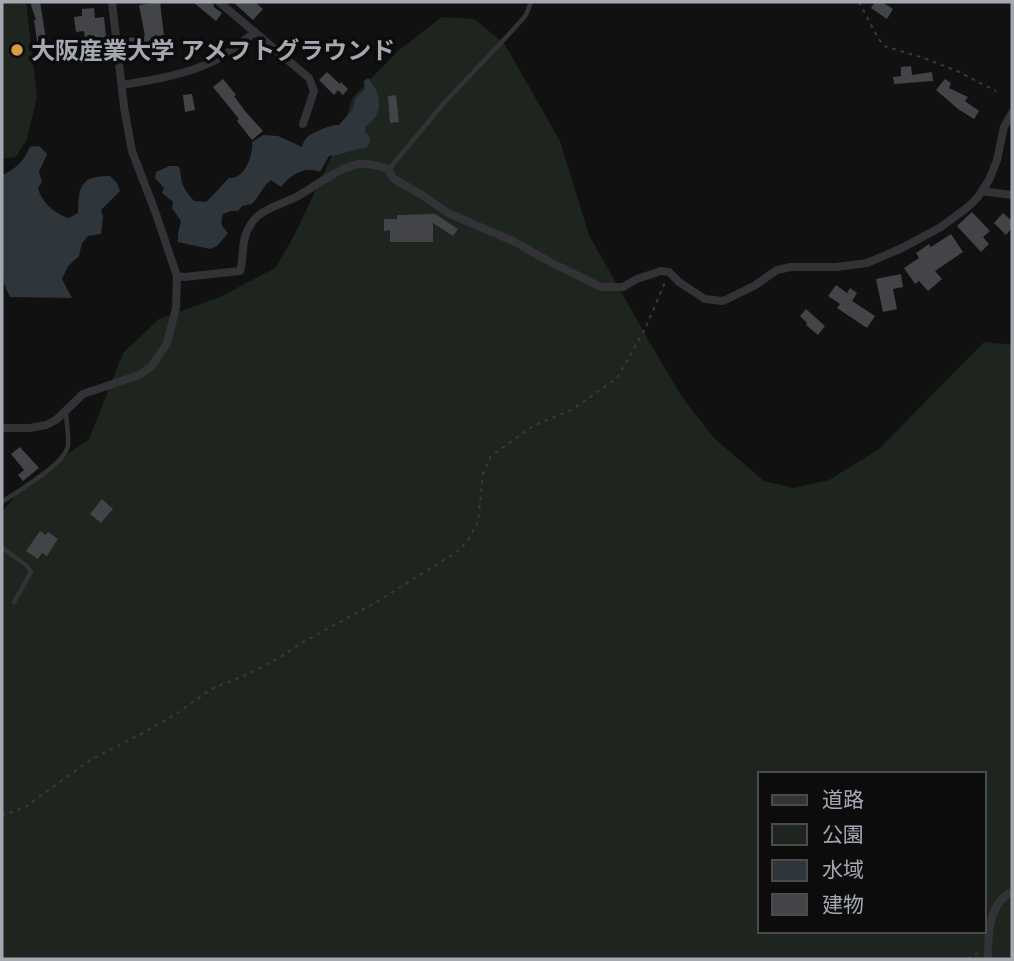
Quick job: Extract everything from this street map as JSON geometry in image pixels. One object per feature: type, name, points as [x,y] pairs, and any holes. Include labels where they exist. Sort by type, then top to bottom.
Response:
[{"type":"street","points":[[2,428],[30,428],[56,420],[83,394],[139,375],[152,366],[167,343],[176,308],[177,276],[132,152],[112,2]]},
{"type":"street","points":[[219,2],[310,78],[314,91],[303,124]]},
{"type":"street","points":[[122,85],[169,77],[214,61],[255,32]]},
{"type":"street","points":[[177,276],[240,271],[243,240],[252,223],[264,211],[356,164],[368,163],[390,169],[394,179],[448,213],[515,242],[601,287],[623,286],[661,271],[669,272],[705,299],[723,301],[754,286],[778,270],[792,267],[858,265],[902,248],[941,227],[968,207],[982,191],[997,160],[1004,127],[1012,113]]},
{"type":"street","points":[[982,191],[1012,195]]},
{"type":"street","points":[[988,959],[991,922],[998,904],[1012,892]]},
{"type":"lane","points":[[390,169],[444,103],[526,15],[531,2]]},
{"type":"lane","points":[[2,502],[48,470],[64,454],[68,446],[66,411]]},
{"type":"lane","points":[[2,548],[26,565],[31,572],[14,602]]},
{"type":"path","points":[[859,2],[884,46],[957,71],[996,91]]},
{"type":"path","points":[[2,813],[5,815],[25,807],[92,759],[179,712],[211,689],[282,656],[375,603],[458,551],[469,539],[478,521],[482,474],[491,456],[533,426],[573,409],[617,378],[645,329],[669,272]]},
{"type":"path","points":[[968,959],[988,946]]},
{"type":"green space","name":"大阪産業大学 アメフトグラウンド","points":[[2,2],[26,2],[37,97],[27,139],[16,157],[2,159]]},
{"type":"green space","points":[[442,17],[474,19],[504,43],[560,141],[589,235],[682,397],[714,438],[764,481],[793,488],[829,480],[879,449],[984,342],[1012,345],[1012,959],[2,959],[2,512],[26,483],[89,439],[123,353],[159,319],[220,297],[275,268],[294,236],[336,147],[353,97],[398,51]]},
{"type":"water","points":[[368,78],[376,91],[379,104],[376,116],[366,126],[365,131],[370,140],[366,148],[329,156],[320,172],[298,172],[281,187],[271,180],[252,204],[223,214],[222,224],[228,233],[217,246],[210,249],[178,242],[181,221],[172,208],[173,202],[162,193],[164,188],[155,178],[156,172],[169,166],[178,166],[183,185],[194,201],[206,202],[229,178],[240,175],[250,157],[252,142],[263,135],[278,136],[302,147],[310,135],[339,125],[365,89],[364,81]]},
{"type":"water","points":[[39,146],[47,154],[39,172],[42,182],[38,188],[45,203],[59,214],[69,218],[78,213],[80,190],[92,178],[110,176],[120,191],[101,210],[101,234],[88,236],[82,243],[79,256],[68,266],[62,279],[72,298],[10,297],[4,284],[2,175],[19,164],[30,147]]},
{"type":"building","points":[[30,2],[40,2],[47,45],[38,47],[36,20]]},
{"type":"building","points":[[160,2],[166,53],[149,56],[148,49],[131,52],[129,38],[145,36],[139,5]]},
{"type":"building","points":[[193,2],[213,2],[214,7],[222,13],[216,21]]},
{"type":"building","points":[[233,2],[255,2],[263,9],[253,20]]},
{"type":"building","points":[[875,2],[882,2],[893,9],[887,19],[871,8]]},
{"type":"building","points":[[94,8],[95,18],[104,17],[112,58],[88,61],[84,31],[76,32],[74,17],[82,16],[82,9]]},
{"type":"building","points":[[911,66],[912,75],[932,72],[933,81],[894,84],[893,77],[901,76],[901,67]]},
{"type":"building","points":[[327,72],[348,89],[343,95],[338,90],[334,95],[319,80]]},
{"type":"building","points":[[223,79],[263,131],[252,140],[213,87]]},
{"type":"building","points":[[945,79],[951,83],[949,88],[968,97],[965,101],[979,111],[974,119],[936,90]]},
{"type":"building","points":[[192,94],[195,110],[185,112],[183,95]]},
{"type":"building","points":[[396,95],[399,122],[390,123],[388,96]]},
{"type":"building","points":[[972,212],[990,231],[983,237],[989,244],[981,252],[957,226]]},
{"type":"building","points":[[1003,213],[1012,221],[1012,228],[1006,235],[994,223]]},
{"type":"building","points":[[435,214],[458,229],[453,236],[433,223],[433,242],[390,242],[390,230],[384,231],[384,219],[397,219],[397,215]]},
{"type":"building","points":[[951,234],[963,252],[935,271],[942,279],[928,291],[919,281],[915,284],[904,268],[919,258],[916,253]]},
{"type":"building","points":[[901,274],[903,287],[893,289],[897,309],[883,312],[876,279]]},
{"type":"building","points":[[836,285],[847,293],[850,288],[857,293],[852,301],[875,316],[867,328],[837,308],[840,304],[828,296]]},
{"type":"building","points":[[806,309],[825,326],[818,335],[800,316]]},
{"type":"building","points":[[20,447],[39,468],[23,481],[18,475],[24,470],[11,454]]},
{"type":"building","points":[[102,499],[113,509],[101,523],[90,514]]},
{"type":"building","points":[[40,531],[46,535],[48,532],[58,539],[47,556],[42,553],[38,559],[26,551]]},
{"type":"place","name":"大阪産業大学 アメフトグラウンド","points":[[17,50]]}]
